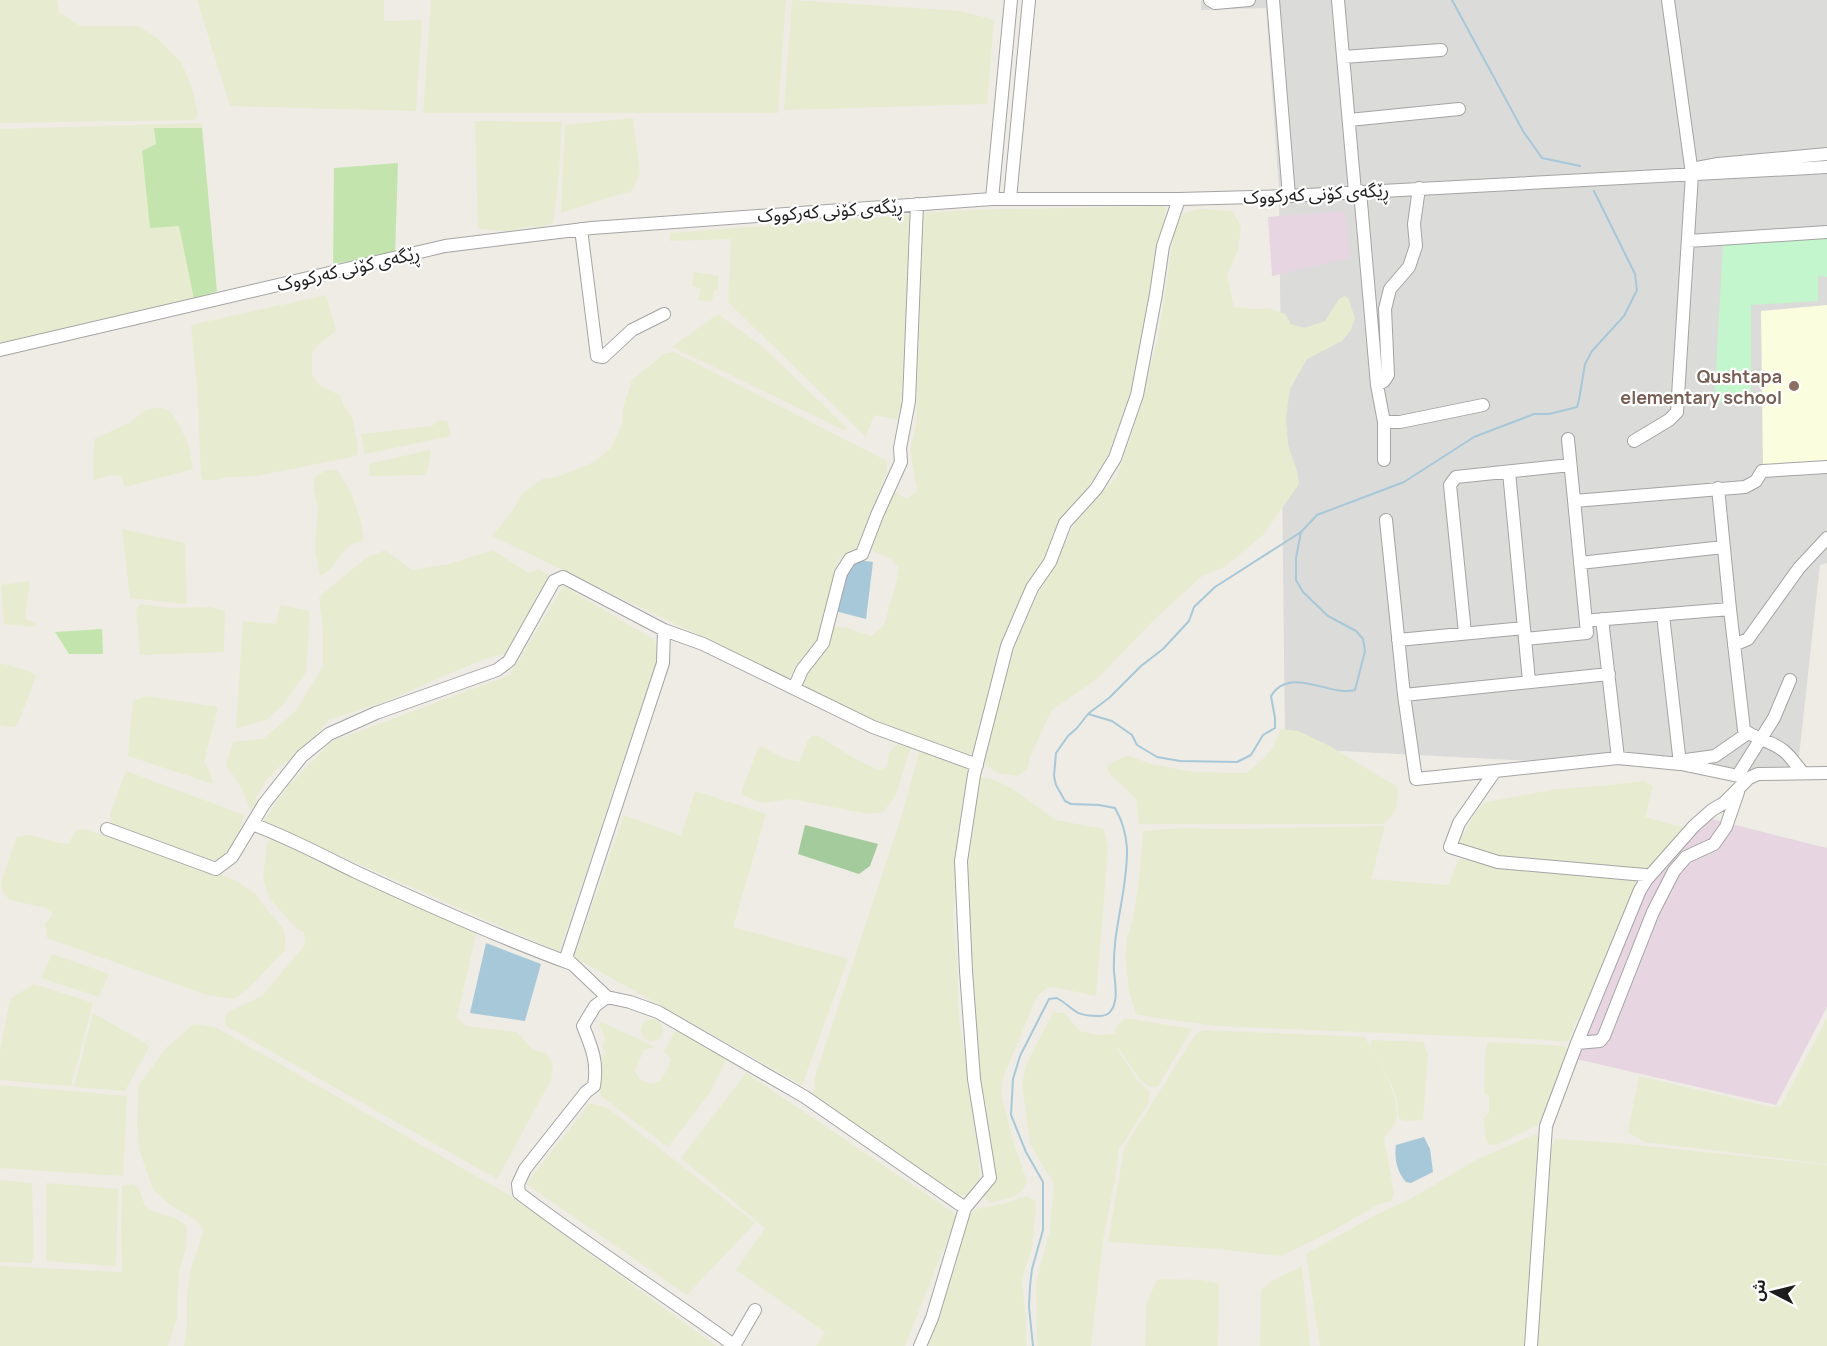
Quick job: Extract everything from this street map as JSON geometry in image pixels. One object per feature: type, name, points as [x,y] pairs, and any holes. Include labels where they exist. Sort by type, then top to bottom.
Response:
[{"type":"street","points":[[992,199],[1011,0]]},
{"type":"street","points":[[1010,199],[1029,0]]},
{"type":"street","points":[[1210,0],[1215,3],[1250,0]]},
{"type":"street","points":[[1273,0],[1289,196]]},
{"type":"street","points":[[1338,0],[1348,120],[1377,385],[1384,422],[1384,460]]},
{"type":"street","points":[[1634,441],[1669,420],[1677,412],[1691,171],[1668,0]]},
{"type":"street","points":[[1343,57],[1441,50]]},
{"type":"street","points":[[1348,120],[1459,109]]},
{"type":"street","name":"ڕێگەی کۆنی کەرکووک","points":[[0,350],[445,246],[581,230],[992,199],[1179,199],[1289,196],[1673,174],[1718,164],[1827,154]]},
{"type":"street","name":"ڕێگەی کۆنی کەرکووک","points":[[1691,171],[1827,167]]},
{"type":"street","points":[[1377,385],[1388,375],[1385,309],[1390,289],[1409,267],[1416,246],[1414,224],[1419,188]]},
{"type":"street","points":[[920,1346],[933,1318],[965,1208],[990,1178],[974,1079],[961,861],[977,765],[1007,646],[1032,588],[1050,562],[1065,523],[1096,489],[1115,458],[1137,395],[1163,246],[1179,199]]},
{"type":"street","points":[[794,688],[802,670],[823,643],[841,573],[850,559],[862,554],[901,462],[900,448],[909,402],[917,204]]},
{"type":"street","points":[[581,230],[597,356],[603,357],[632,330],[664,314]]},
{"type":"street","points":[[1688,241],[1827,232]]},
{"type":"street","points":[[1384,422],[1400,422],[1483,405]]},
{"type":"street","points":[[1398,640],[1465,633],[1587,633],[1568,440]]},
{"type":"street","points":[[1465,633],[1450,485],[1456,477],[1570,465]]},
{"type":"street","points":[[1574,501],[1745,487],[1756,481],[1762,471],[1827,466]]},
{"type":"street","points":[[1509,472],[1529,681]]},
{"type":"street","points":[[1718,488],[1744,730],[1784,751],[1803,773]]},
{"type":"street","points":[[1386,520],[1404,695],[1416,779],[1618,758],[1680,763],[1742,780]]},
{"type":"street","points":[[1734,645],[1748,639],[1799,568],[1827,537]]},
{"type":"street","points":[[1580,563],[1723,548]]},
{"type":"street","points":[[107,830],[216,868],[232,857],[264,804],[302,756],[329,734],[376,713],[497,670],[509,661],[554,581],[563,577],[664,630],[703,644],[873,727],[977,765]]},
{"type":"street","points":[[1585,620],[1730,609]]},
{"type":"street","points":[[1663,615],[1680,763]]},
{"type":"street","points":[[1602,619],[1618,758]]},
{"type":"street","points":[[664,630],[663,663],[566,958],[608,997],[658,1012],[805,1097],[965,1208]]},
{"type":"street","points":[[1404,695],[1608,674]]},
{"type":"street","points":[[1577,1043],[1600,1041],[1604,1036],[1653,912],[1674,871],[1686,857],[1714,844],[1726,827],[1742,780],[1790,681]]},
{"type":"street","points":[[1680,763],[1715,756],[1748,733]]},
{"type":"street","points":[[1495,771],[1459,823],[1450,847],[1498,862],[1649,877]]},
{"type":"street","points":[[1531,1346],[1546,1126],[1577,1043],[1640,890],[1694,826],[1724,803],[1742,780],[1758,774],[1827,773]]},
{"type":"street","points":[[252,824],[283,836],[477,927],[572,964]]},
{"type":"street","points":[[608,997],[596,1006],[583,1026],[593,1050],[596,1072],[594,1086],[586,1092],[525,1169],[518,1184],[519,1193],[562,1226],[735,1346],[755,1310]]},
{"type":"shaded area","points":[[0,0],[57,0],[59,12],[80,26],[138,26],[157,38],[182,63],[193,92],[198,114],[195,120],[0,123]]},
{"type":"shaded area","points":[[197,0],[384,0],[384,21],[422,20],[416,111],[230,106]]},
{"type":"shaded area","points":[[431,0],[786,0],[778,113],[423,113]]},
{"type":"shaded area","points":[[792,0],[961,11],[994,20],[987,104],[784,110]]},
{"type":"shaded area","points":[[1201,0],[1827,0],[1827,563],[1820,565],[1797,775],[1285,748],[1279,189],[1266,8],[1201,10]]},
{"type":"shaded area","points":[[633,118],[640,173],[631,192],[561,213],[565,125]]},
{"type":"shaded area","points":[[475,121],[562,122],[553,223],[538,228],[532,226],[508,231],[478,229]]},
{"type":"shaded area","points":[[202,123],[217,299],[0,350],[0,129]]},
{"type":"shaded area","points":[[1162,206],[1166,208],[1135,386],[1111,452],[1051,543],[1033,578],[972,755],[963,758],[799,690],[804,672],[834,626],[871,636],[884,625],[896,584],[899,568],[891,559],[873,551],[871,539],[889,496],[896,492],[907,499],[917,491],[910,450],[916,426],[925,213]]},
{"type":"shaded area","points":[[1199,209],[1232,211],[1241,226],[1238,250],[1227,276],[1234,307],[1269,308],[1285,314],[1291,324],[1305,328],[1325,321],[1339,299],[1345,296],[1348,298],[1355,318],[1351,330],[1342,341],[1307,359],[1290,389],[1286,417],[1288,445],[1299,484],[1263,535],[1226,566],[1201,577],[1154,620],[1099,677],[1051,711],[1030,757],[1027,770],[1017,776],[997,773],[984,764],[989,735],[1013,649],[1035,600],[1078,518],[1117,476],[1134,427],[1158,338],[1175,228],[1183,214]]},
{"type":"shaded area","points":[[1345,211],[1350,258],[1272,276],[1268,217]]},
{"type":"shaded area","points":[[913,215],[900,420],[874,415],[866,437],[728,302],[731,239],[670,241],[670,233]]},
{"type":"shaded area","points":[[694,272],[719,276],[717,291],[714,291],[712,302],[698,300],[701,289],[692,286]]},
{"type":"shaded area","points":[[326,295],[336,331],[320,343],[312,353],[312,375],[319,385],[339,394],[352,417],[357,440],[356,456],[257,476],[203,480],[201,478],[197,386],[191,325]]},
{"type":"shaded area","name":"Qushtapa elementary school","points":[[1827,305],[1827,462],[1763,466],[1761,311]]},
{"type":"shaded area","points":[[718,314],[763,347],[847,428],[844,430],[672,347]]},
{"type":"shaded area","points":[[674,352],[887,461],[887,472],[857,549],[839,559],[816,649],[788,678],[492,536],[514,509],[521,495],[542,479],[557,477],[596,461],[611,448],[622,424],[623,408],[632,380],[664,354]]},
{"type":"shaded area","points":[[160,407],[171,412],[179,425],[188,443],[193,469],[125,487],[121,476],[112,475],[93,480],[94,439],[129,423],[146,410]]},
{"type":"shaded area","points":[[439,420],[447,421],[451,436],[365,454],[361,434],[432,426]]},
{"type":"shaded area","points":[[429,450],[431,453],[424,475],[370,476],[369,464]]},
{"type":"shaded area","points":[[327,470],[337,470],[350,490],[360,518],[364,540],[352,544],[330,569],[320,576],[315,549],[318,507],[314,481],[316,476]]},
{"type":"shaded area","points":[[122,529],[185,543],[187,604],[130,598]]},
{"type":"shaded area","points":[[385,550],[412,570],[449,564],[493,550],[528,573],[539,569],[551,577],[538,593],[509,653],[484,659],[384,702],[330,719],[298,754],[279,767],[265,782],[256,798],[258,801],[251,810],[239,784],[226,765],[233,742],[263,739],[296,711],[323,666],[323,630],[319,597],[366,558]]},
{"type":"shaded area","points":[[30,581],[25,619],[37,623],[36,627],[4,624],[1,585]]},
{"type":"shaded area","points":[[563,586],[655,640],[658,658],[559,952],[263,822],[288,786],[331,742],[510,675]]},
{"type":"shaded area","points":[[140,604],[170,608],[210,607],[225,611],[224,652],[140,655],[136,609]]},
{"type":"shaded area","points":[[280,605],[310,611],[306,672],[283,705],[266,720],[236,728],[243,621],[276,624]]},
{"type":"shaded area","points":[[0,663],[29,671],[36,676],[16,726],[0,725]]},
{"type":"shaded area","points":[[147,696],[218,707],[204,762],[213,784],[128,756],[133,701]]},
{"type":"shaded area","points":[[1281,729],[1298,731],[1328,745],[1396,786],[1398,792],[1396,808],[1389,819],[1384,824],[1139,824],[1136,799],[1109,773],[1107,766],[1127,755],[1151,764],[1193,772],[1246,773],[1271,750]]},
{"type":"shaded area","points":[[812,736],[818,736],[857,760],[879,770],[887,767],[889,753],[898,743],[911,747],[895,797],[883,812],[869,814],[791,799],[763,803],[742,795],[759,746],[785,759],[800,762],[808,740]]},
{"type":"shaded area","points":[[920,749],[970,767],[953,915],[959,1020],[973,1102],[980,1175],[978,1197],[956,1194],[813,1098],[815,1077],[901,818]]},
{"type":"shaded area","points":[[126,771],[244,815],[231,847],[222,858],[212,860],[116,828],[111,823],[110,814]]},
{"type":"shaded area","points":[[981,777],[992,779],[1011,788],[1056,820],[1104,829],[1108,848],[1096,996],[1053,987],[1047,988],[1037,996],[1002,1084],[1002,1098],[1027,1181],[1023,1190],[1013,1197],[991,1203],[985,1195],[989,1165],[981,1099],[964,890],[974,807]]},
{"type":"shaded area","points":[[1644,781],[1653,786],[1645,817],[1682,827],[1680,834],[1643,874],[1588,1001],[1567,1042],[1217,1026],[1136,1014],[1129,990],[1125,957],[1139,880],[1143,831],[1182,828],[1385,826],[1371,879],[1448,885],[1459,859],[1510,865],[1458,854],[1459,843],[1463,835],[1477,810],[1486,802],[1557,789]]},
{"type":"shaded area","points":[[695,791],[766,814],[733,927],[848,959],[802,1085],[574,957],[624,815],[681,836]]},
{"type":"shaded area","points":[[1708,818],[1827,848],[1827,1007],[1776,1105],[1576,1059],[1640,897],[1654,877]]},
{"type":"shaded area","points":[[83,829],[188,861],[236,881],[256,894],[283,928],[285,950],[249,988],[234,999],[207,995],[47,938],[45,924],[53,914],[45,907],[10,900],[3,893],[1,883],[10,855],[17,837],[30,835],[69,844],[75,830]]},
{"type":"shaded area","points":[[273,837],[477,930],[457,1017],[466,1026],[517,1032],[533,1050],[546,1053],[553,1064],[551,1080],[497,1179],[226,1026],[225,1019],[228,1012],[262,996],[305,945],[304,932],[296,928],[269,898],[263,878],[267,844]]},
{"type":"shaded area","points":[[52,954],[109,974],[99,997],[41,978]]},
{"type":"shaded area","points":[[34,984],[93,1003],[71,1086],[0,1080],[0,1051],[10,999]]},
{"type":"shaded area","points":[[1053,1012],[1064,1013],[1080,1031],[1097,1035],[1113,1034],[1114,1036],[1117,1026],[1125,1018],[1192,1029],[1158,1086],[1150,1087],[1141,1081],[1117,1046],[1138,1081],[1149,1091],[1149,1102],[1119,1147],[1103,1240],[1091,1346],[1038,1346],[1037,1338],[1036,1283],[1050,1230],[1054,1184],[1030,1144],[1022,1083],[1027,1063]]},
{"type":"shaded area","points":[[93,1013],[149,1047],[125,1091],[74,1087]]},
{"type":"shaded area","points":[[1827,1018],[1827,1164],[1644,1142],[1628,1132],[1639,1076],[1771,1107],[1780,1107]]},
{"type":"shaded area","points":[[652,1019],[660,1022],[663,1030],[660,1038],[652,1041],[644,1038],[641,1030],[644,1022]]},
{"type":"shaded area","points":[[602,1022],[655,1047],[644,1050],[635,1071],[639,1079],[651,1084],[660,1081],[668,1068],[671,1059],[664,1051],[676,1030],[727,1058],[709,1094],[668,1147],[601,1096],[599,1081],[603,1055],[607,1052],[602,1048],[605,1038],[599,1025]]},
{"type":"shaded area","points":[[194,1024],[215,1027],[509,1195],[716,1346],[184,1346],[191,1269],[204,1230],[196,1220],[172,1206],[153,1190],[139,1149],[138,1086],[166,1048]]},
{"type":"shaded area","points":[[1203,1030],[1365,1037],[1370,1047],[1372,1040],[1423,1042],[1428,1054],[1423,1120],[1399,1119],[1396,1097],[1392,1086],[1371,1048],[1389,1082],[1395,1099],[1397,1115],[1394,1125],[1384,1138],[1394,1194],[1391,1201],[1379,1204],[1332,1231],[1281,1256],[1217,1249],[1108,1242],[1124,1148],[1195,1035]]},
{"type":"shaded area","points":[[1490,1042],[1564,1046],[1566,1048],[1563,1069],[1541,1123],[1499,1144],[1489,1145],[1483,1119],[1489,1113],[1489,1096],[1484,1093],[1485,1056],[1487,1044]]},
{"type":"shaded area","points":[[746,1073],[957,1215],[905,1346],[816,1346],[825,1332],[736,1270],[765,1228],[681,1158]]},
{"type":"shaded area","points":[[0,1085],[127,1096],[123,1176],[0,1168]]},
{"type":"shaded area","points":[[590,1103],[608,1108],[755,1223],[687,1295],[526,1184]]},
{"type":"shaded area","points":[[1536,1134],[1539,1138],[1539,1147],[1526,1346],[1320,1346],[1306,1254],[1412,1198],[1476,1160]]},
{"type":"shaded area","points":[[1555,1139],[1617,1143],[1827,1165],[1827,1346],[1534,1346],[1550,1151]]},
{"type":"shaded area","points":[[0,1180],[32,1183],[34,1256],[31,1263],[0,1262]]},
{"type":"shaded area","points":[[46,1183],[118,1189],[116,1266],[46,1261]]},
{"type":"shaded area","points":[[133,1184],[138,1187],[145,1206],[155,1212],[175,1218],[187,1226],[186,1248],[179,1270],[177,1318],[168,1346],[0,1346],[0,1266],[122,1272],[122,1186]]},
{"type":"shaded area","points":[[1027,1196],[1035,1201],[1036,1209],[1032,1249],[1022,1283],[1026,1346],[929,1345],[967,1217],[976,1209],[1003,1204]]},
{"type":"shaded area","points":[[1302,1266],[1310,1346],[1260,1346],[1261,1290],[1273,1280]]},
{"type":"shaded area","points":[[1157,1280],[1203,1280],[1219,1284],[1218,1346],[1145,1346],[1146,1304]]},
{"type":"green space","points":[[154,128],[202,128],[217,291],[194,299],[179,226],[150,228],[142,151],[156,144]]},
{"type":"green space","points":[[398,163],[395,253],[333,264],[334,168]]},
{"type":"green space","points":[[1827,238],[1827,277],[1818,276],[1818,301],[1751,305],[1751,402],[1714,403],[1723,245]]},
{"type":"green space","points":[[102,629],[103,654],[69,654],[55,632]]},
{"type":"green space","points":[[805,825],[878,844],[870,866],[859,874],[798,854]]},
{"type":"water","points":[[850,559],[873,562],[866,619],[835,611]]},
{"type":"water","points":[[486,943],[541,964],[525,1021],[470,1013]]},
{"type":"water","points":[[1424,1137],[1430,1149],[1433,1172],[1411,1183],[1406,1182],[1397,1165],[1396,1145]]},
{"type":"waterway","points":[[1452,0],[1523,131],[1542,158],[1580,166]]},
{"type":"waterway","points":[[1033,1346],[1029,1307],[1030,1286],[1032,1269],[1043,1230],[1043,1182],[1026,1152],[1011,1115],[1013,1079],[1020,1056],[1049,999],[1057,998],[1079,1013],[1090,1016],[1106,1015],[1113,1008],[1116,992],[1115,941],[1127,864],[1125,832],[1115,808],[1071,804],[1065,801],[1054,776],[1056,753],[1088,714],[1112,721],[1132,735],[1137,745],[1157,757],[1180,761],[1237,762],[1251,755],[1263,735],[1275,728],[1271,696],[1279,687],[1299,682],[1334,690],[1355,690],[1365,651],[1363,639],[1356,631],[1328,616],[1303,592],[1296,580],[1296,558],[1301,532],[1317,515],[1404,482],[1474,437],[1534,414],[1549,414],[1577,407],[1585,364],[1592,351],[1624,316],[1637,290],[1635,274],[1594,191]]},
{"type":"waterway","points":[[1089,713],[1163,649],[1189,621],[1194,607],[1215,587],[1301,532]]},
{"type":"place","name":"Qushtapa elementary school","points":[[1794,386]]}]
